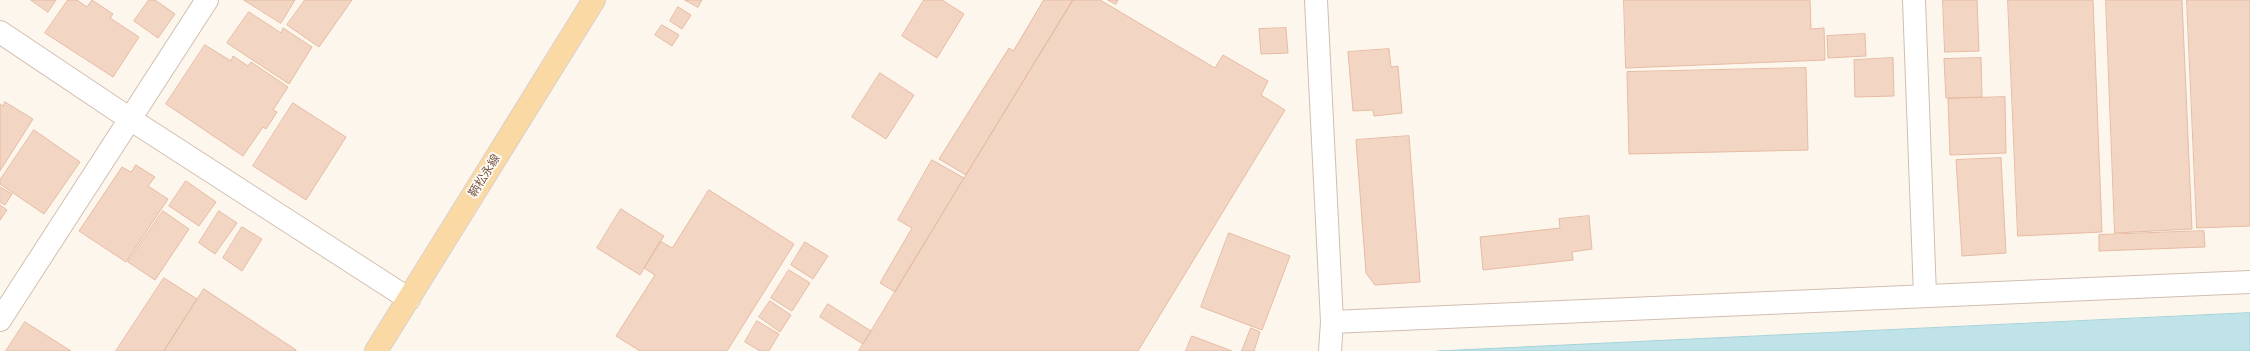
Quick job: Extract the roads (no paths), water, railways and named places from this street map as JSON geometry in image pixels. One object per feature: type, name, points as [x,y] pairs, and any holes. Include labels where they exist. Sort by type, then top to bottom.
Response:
[{"type":"main road","name":"鞆松永線","points":[[376,351],[594,0]]},
{"type":"street","points":[[0,320],[207,0]]},
{"type":"street","points":[[1316,0],[1332,322],[1330,351]]},
{"type":"street","points":[[1914,0],[1925,295]]},
{"type":"street","points":[[0,32],[130,119],[408,299]]},
{"type":"street","points":[[1332,322],[2250,282]]},
{"type":"water","points":[[2250,313],[2250,351],[1438,351]]}]
